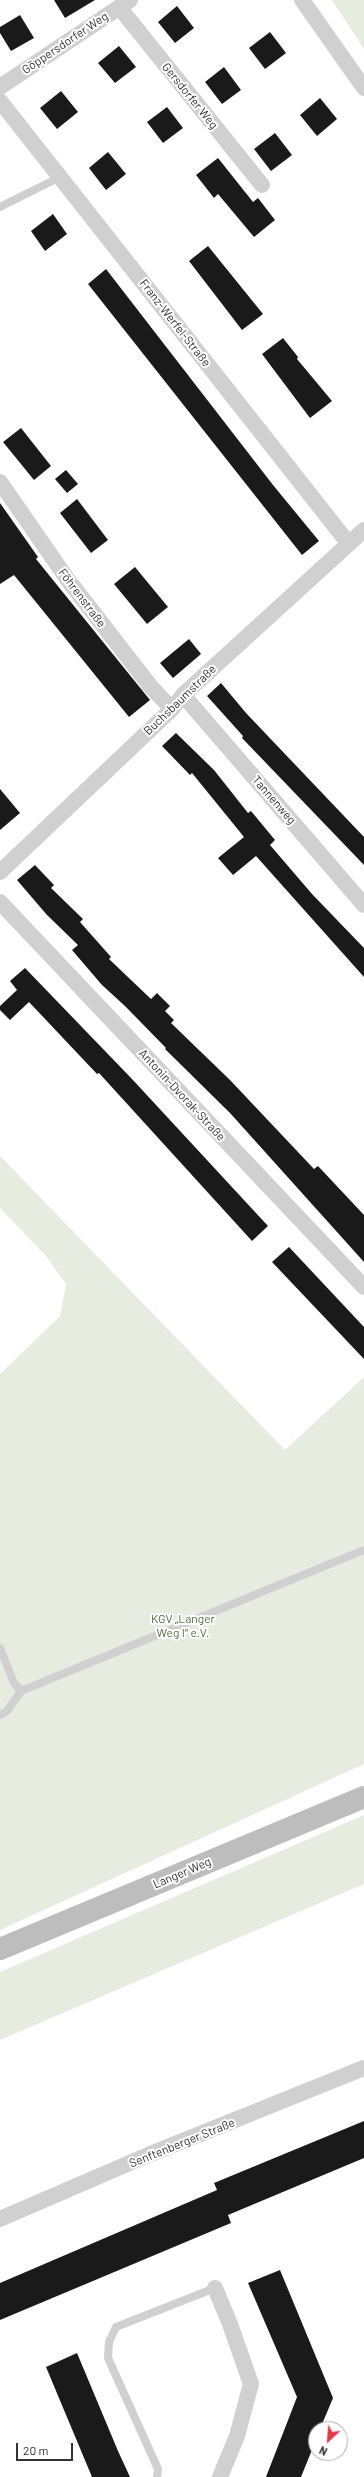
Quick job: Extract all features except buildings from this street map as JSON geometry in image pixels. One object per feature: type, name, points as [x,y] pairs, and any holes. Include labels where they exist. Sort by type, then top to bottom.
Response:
[{"type":"main road","name":"Langer Weg","points":[[0,1949],[364,1797]]},
{"type":"street","points":[[302,0],[361,79]]},
{"type":"street","name":"Göppersdorfer Weg","points":[[0,87],[124,4]]},
{"type":"street","name":"Gersdorfer Weg","points":[[124,4],[262,185]]},
{"type":"street","name":"Franz-Werfel-Straße","points":[[0,102],[350,544]]},
{"type":"street","name":"Föhrenstraße","points":[[0,482],[68,580],[151,687],[172,709]]},
{"type":"street","name":"Buchsbaumstraße","points":[[2,866],[172,709],[183,694],[364,530]]},
{"type":"street","name":"Tannenweg","points":[[183,694],[364,905]]},
{"type":"street","name":"Antonin-Dvorak-Straße","points":[[0,902],[364,1287]]},
{"type":"street","name":"Senftenberger Straße","points":[[0,2219],[148,2155],[364,2068]]},
{"type":"street","points":[[215,2288],[230,2324],[250,2384],[239,2430],[220,2477]]},
{"type":"lane","points":[[0,207],[60,178]]},
{"type":"lane","points":[[0,1715],[7,1711],[21,1691],[364,1550]]},
{"type":"lane","points":[[0,1648],[14,1682],[21,1691]]},
{"type":"lane","points":[[157,2477],[158,2469],[108,2358],[109,2342],[116,2326],[215,2288]]},
{"type":"green space","points":[[332,0],[364,0],[364,49]]},
{"type":"green space","name":"KGV „Langer Weg I“ e.V.","points":[[0,1156],[285,1450],[364,1377],[364,1764],[0,1930],[0,1374],[60,1316],[66,1284],[46,1256],[0,1208]]},
{"type":"green space","points":[[364,1815],[364,1884],[0,2040],[0,1972]]}]
